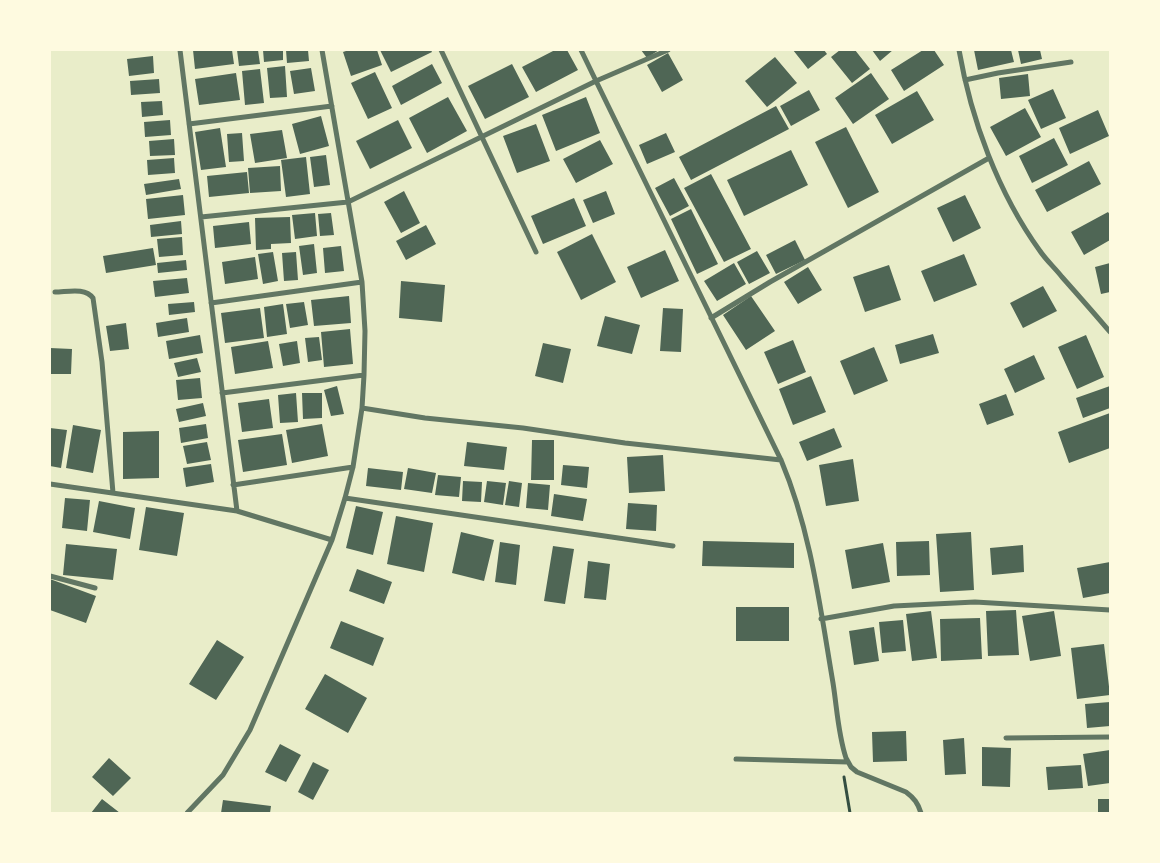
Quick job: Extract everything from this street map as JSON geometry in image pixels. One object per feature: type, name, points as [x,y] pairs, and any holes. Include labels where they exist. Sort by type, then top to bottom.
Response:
[{"type":"street","points":[[180,50],[237,511]]},
{"type":"street","points":[[187,813],[223,775],[250,730],[332,540],[353,468],[362,408],[364,375],[365,331],[362,282],[322,50]]},
{"type":"street","points":[[441,50],[536,252]]},
{"type":"street","points":[[581,50],[781,460],[794,491],[812,559],[845,762]]},
{"type":"street","points":[[201,217],[348,202],[596,81],[656,57],[668,50]]},
{"type":"street","points":[[959,50],[978,128],[989,158],[1011,203],[1040,251],[1110,332]]},
{"type":"street","points":[[966,80],[1071,62]]},
{"type":"street","points":[[189,124],[332,106]]},
{"type":"street","points":[[711,318],[770,282],[989,158]]},
{"type":"street","points":[[211,302],[362,282]]},
{"type":"street","points":[[55,292],[84,292],[91,294],[93,298],[102,362],[113,493]]},
{"type":"street","points":[[222,394],[364,375]]},
{"type":"street","points":[[362,408],[425,418],[523,428],[625,443],[781,460]]},
{"type":"street","points":[[233,485],[353,468]]},
{"type":"street","points":[[50,484],[237,511],[332,540]]},
{"type":"street","points":[[345,498],[673,546]]},
{"type":"street","points":[[50,576],[95,588]]},
{"type":"street","points":[[821,619],[894,606],[966,603],[1110,610]]},
{"type":"street","points":[[1006,738],[1110,737]]},
{"type":"street","points":[[736,759],[845,762],[864,776],[906,792],[913,797],[921,813]]},
{"type":"path","points":[[845,762],[850,813]]},
{"type":"building","points":[[193,50],[232,50],[234,64],[195,69]]},
{"type":"building","points":[[237,50],[258,50],[260,64],[239,66]]},
{"type":"building","points":[[263,50],[283,50],[283,60],[264,62]]},
{"type":"building","points":[[286,50],[308,50],[309,61],[287,63]]},
{"type":"building","points":[[349,50],[377,50],[382,65],[351,76],[343,52]]},
{"type":"building","points":[[380,50],[431,50],[432,52],[391,72]]},
{"type":"building","points":[[555,50],[567,50],[578,70],[536,92],[522,67]]},
{"type":"building","points":[[641,50],[659,50],[647,58]]},
{"type":"building","points":[[793,50],[824,50],[827,54],[808,69]]},
{"type":"building","points":[[840,50],[855,50],[870,69],[852,83],[831,57]]},
{"type":"building","points":[[872,50],[893,50],[880,61]]},
{"type":"building","points":[[923,50],[934,50],[944,65],[904,91],[891,70]]},
{"type":"building","points":[[974,50],[1011,50],[1014,62],[978,70]]},
{"type":"building","points":[[1018,50],[1040,50],[1042,59],[1021,64]]},
{"type":"building","points":[[668,53],[683,80],[662,92],[647,65]]},
{"type":"building","points":[[153,56],[154,73],[129,76],[127,59]]},
{"type":"building","points":[[775,57],[797,83],[767,107],[745,81]]},
{"type":"building","points":[[432,64],[442,83],[401,105],[392,86]]},
{"type":"building","points":[[512,64],[529,97],[485,119],[468,86]]},
{"type":"building","points":[[285,66],[287,97],[270,98],[267,68]]},
{"type":"building","points":[[311,68],[315,91],[294,94],[290,71]]},
{"type":"building","points":[[260,69],[264,103],[245,105],[242,71]]},
{"type":"building","points":[[375,72],[392,108],[368,119],[351,83]]},
{"type":"building","points":[[236,73],[240,100],[199,105],[195,79]]},
{"type":"building","points":[[871,73],[889,99],[853,124],[835,98]]},
{"type":"building","points":[[1028,74],[1030,96],[1001,99],[999,78]]},
{"type":"building","points":[[159,79],[160,93],[131,95],[130,81]]},
{"type":"building","points":[[1053,89],[1066,118],[1041,129],[1028,100]]},
{"type":"building","points":[[809,90],[820,110],[791,126],[780,106]]},
{"type":"building","points":[[917,91],[934,120],[892,144],[875,115]]},
{"type":"building","points":[[448,97],[467,131],[427,153],[409,118]]},
{"type":"building","points":[[586,97],[600,133],[556,151],[542,115]]},
{"type":"building","points":[[162,101],[163,115],[142,117],[141,102]]},
{"type":"building","points":[[776,106],[789,129],[691,180],[679,157]]},
{"type":"building","points":[[1025,108],[1041,137],[1006,156],[990,127]]},
{"type":"building","points":[[1098,110],[1109,136],[1070,154],[1059,128]]},
{"type":"building","points":[[321,116],[329,146],[300,154],[292,124]]},
{"type":"building","points":[[170,120],[171,135],[145,137],[144,122]]},
{"type":"building","points":[[398,120],[412,148],[370,169],[356,141]]},
{"type":"building","points":[[536,124],[550,161],[517,173],[503,136]]},
{"type":"building","points":[[846,127],[879,192],[848,208],[815,142]]},
{"type":"building","points":[[220,128],[226,167],[201,170],[195,132]]},
{"type":"building","points":[[282,130],[287,158],[255,163],[250,134]]},
{"type":"building","points":[[242,133],[244,161],[229,162],[227,134]]},
{"type":"building","points":[[666,133],[675,152],[647,164],[639,145]]},
{"type":"building","points":[[1054,138],[1068,165],[1032,183],[1019,156]]},
{"type":"building","points":[[174,139],[175,155],[150,156],[149,141]]},
{"type":"building","points":[[600,140],[613,164],[576,183],[563,159]]},
{"type":"building","points":[[791,150],[808,185],[744,216],[727,180]]},
{"type":"building","points":[[326,155],[330,185],[314,187],[310,157]]},
{"type":"building","points":[[306,157],[310,194],[286,197],[281,160]]},
{"type":"building","points":[[174,158],[175,173],[148,175],[147,160]]},
{"type":"building","points":[[1089,161],[1101,184],[1047,212],[1035,190]]},
{"type":"building","points":[[280,166],[281,191],[250,193],[248,168]]},
{"type":"building","points":[[247,172],[249,193],[209,197],[207,176]]},
{"type":"building","points":[[711,174],[751,249],[724,262],[684,188]]},
{"type":"building","points":[[674,178],[689,206],[670,216],[655,188]]},
{"type":"building","points":[[179,179],[181,189],[146,195],[144,184]]},
{"type":"building","points":[[404,191],[420,223],[401,233],[384,202]]},
{"type":"building","points":[[606,191],[615,214],[593,223],[583,200]]},
{"type":"building","points":[[183,195],[185,215],[148,219],[146,199]]},
{"type":"building","points":[[965,195],[981,228],[953,242],[937,208]]},
{"type":"building","points":[[574,198],[586,226],[543,244],[531,216]]},
{"type":"building","points":[[691,209],[718,264],[697,274],[671,219]]},
{"type":"building","points":[[1108,212],[1110,215],[1110,240],[1084,255],[1071,232]]},
{"type":"building","points":[[315,213],[317,236],[295,239],[292,215]]},
{"type":"building","points":[[331,213],[334,235],[320,236],[318,214]]},
{"type":"building","points":[[290,217],[291,243],[271,244],[271,249],[256,250],[255,218]]},
{"type":"building","points":[[181,221],[182,234],[151,237],[150,225]]},
{"type":"building","points":[[249,222],[251,244],[215,248],[213,226]]},
{"type":"building","points":[[426,225],[436,244],[406,260],[396,241]]},
{"type":"building","points":[[592,234],[616,282],[581,300],[557,252]]},
{"type":"building","points":[[182,237],[183,255],[159,257],[157,239]]},
{"type":"building","points":[[795,240],[805,260],[776,274],[766,255]]},
{"type":"building","points":[[314,244],[317,273],[303,275],[299,246]]},
{"type":"building","points":[[341,246],[344,271],[325,273],[323,248]]},
{"type":"building","points":[[153,248],[156,265],[106,273],[103,256]]},
{"type":"building","points":[[665,250],[679,281],[641,298],[627,267]]},
{"type":"building","points":[[757,251],[770,273],[749,284],[737,262]]},
{"type":"building","points":[[273,252],[278,281],[263,284],[258,254]]},
{"type":"building","points":[[296,252],[298,280],[284,281],[282,253]]},
{"type":"building","points":[[964,254],[977,285],[934,302],[921,271]]},
{"type":"building","points":[[255,257],[258,279],[225,284],[222,262]]},
{"type":"building","points":[[186,260],[187,270],[158,273],[157,263]]},
{"type":"building","points":[[734,263],[746,284],[717,301],[704,281]]},
{"type":"building","points":[[1110,263],[1110,292],[1101,294],[1095,267]]},
{"type":"building","points":[[889,265],[901,300],[865,312],[853,277]]},
{"type":"building","points":[[808,267],[822,290],[798,304],[784,282]]},
{"type":"building","points":[[187,278],[189,293],[155,297],[153,281]]},
{"type":"building","points":[[401,281],[445,285],[442,322],[399,318]]},
{"type":"building","points":[[1043,286],[1057,311],[1023,328],[1010,303]]},
{"type":"building","points":[[349,296],[351,323],[314,326],[311,300]]},
{"type":"building","points":[[751,296],[775,331],[746,350],[723,315]]},
{"type":"building","points":[[194,302],[195,312],[169,315],[168,304]]},
{"type":"building","points":[[304,302],[308,325],[290,328],[286,304]]},
{"type":"building","points":[[283,304],[287,334],[267,337],[264,307]]},
{"type":"building","points":[[260,308],[264,338],[225,343],[221,313]]},
{"type":"building","points":[[663,308],[683,309],[681,352],[660,351]]},
{"type":"building","points":[[605,316],[640,325],[632,354],[597,346]]},
{"type":"building","points":[[187,318],[189,332],[158,337],[156,323]]},
{"type":"building","points":[[126,323],[129,349],[110,351],[106,326]]},
{"type":"building","points":[[350,329],[353,364],[324,367],[321,332]]},
{"type":"building","points":[[933,334],[939,353],[900,364],[895,345]]},
{"type":"building","points":[[200,335],[203,353],[169,359],[166,341]]},
{"type":"building","points":[[1086,335],[1104,377],[1077,389],[1058,347]]},
{"type":"building","points":[[319,337],[322,360],[308,362],[305,338]]},
{"type":"building","points":[[793,340],[806,372],[778,384],[764,352]]},
{"type":"building","points":[[268,341],[273,368],[235,374],[231,347]]},
{"type":"building","points":[[297,341],[300,363],[283,366],[279,344]]},
{"type":"building","points":[[543,343],[571,349],[563,383],[535,376]]},
{"type":"building","points":[[874,347],[888,381],[854,395],[840,361]]},
{"type":"building","points":[[50,348],[72,349],[71,374],[50,374]]},
{"type":"building","points":[[1034,355],[1045,379],[1015,393],[1004,369]]},
{"type":"building","points":[[197,358],[201,372],[178,377],[174,363]]},
{"type":"building","points":[[811,376],[826,412],[793,425],[779,389]]},
{"type":"building","points":[[200,378],[202,398],[178,400],[176,380]]},
{"type":"building","points":[[337,386],[344,414],[331,416],[324,390]]},
{"type":"building","points":[[1110,386],[1110,408],[1083,418],[1076,398]]},
{"type":"building","points":[[296,393],[298,422],[280,423],[278,395]]},
{"type":"building","points":[[302,393],[322,393],[322,418],[303,419]]},
{"type":"building","points":[[1006,394],[1014,415],[987,425],[979,404]]},
{"type":"building","points":[[269,399],[273,428],[242,432],[238,403]]},
{"type":"building","points":[[203,403],[206,416],[179,422],[176,409]]},
{"type":"building","points":[[1110,413],[1110,448],[1069,463],[1058,432]]},
{"type":"building","points":[[206,424],[208,438],[181,443],[179,428]]},
{"type":"building","points":[[322,424],[328,456],[292,463],[286,430]]},
{"type":"building","points":[[73,425],[101,430],[93,473],[66,468]]},
{"type":"building","points":[[50,428],[67,430],[61,468],[50,466]]},
{"type":"building","points":[[834,428],[842,447],[807,461],[799,442]]},
{"type":"building","points":[[159,431],[159,478],[123,479],[123,432]]},
{"type":"building","points":[[282,434],[287,465],[243,472],[238,440]]},
{"type":"building","points":[[532,440],[554,440],[554,480],[531,480]]},
{"type":"building","points":[[207,442],[211,460],[187,464],[183,446]]},
{"type":"building","points":[[467,442],[507,447],[504,470],[464,466]]},
{"type":"building","points":[[663,455],[665,491],[629,493],[627,457]]},
{"type":"building","points":[[853,459],[859,501],[826,506],[819,465]]},
{"type":"building","points":[[211,464],[214,482],[186,487],[183,468]]},
{"type":"building","points":[[563,465],[589,467],[587,488],[561,485]]},
{"type":"building","points":[[368,468],[403,472],[401,490],[366,486]]},
{"type":"building","points":[[408,468],[436,473],[432,493],[404,489]]},
{"type":"building","points":[[438,475],[461,477],[459,497],[435,495]]},
{"type":"building","points":[[463,481],[482,482],[481,502],[462,501]]},
{"type":"building","points":[[487,481],[506,483],[503,505],[484,502]]},
{"type":"building","points":[[509,481],[522,483],[519,507],[505,505]]},
{"type":"building","points":[[528,483],[550,485],[548,510],[526,508]]},
{"type":"building","points":[[554,494],[587,499],[583,521],[551,516]]},
{"type":"building","points":[[65,498],[90,500],[87,531],[62,528]]},
{"type":"building","points":[[99,501],[135,508],[130,539],[93,532]]},
{"type":"building","points":[[628,503],[657,505],[656,531],[626,529]]},
{"type":"building","points":[[356,506],[383,512],[373,555],[346,548]]},
{"type":"building","points":[[146,507],[184,513],[177,556],[139,550]]},
{"type":"building","points":[[396,516],[433,523],[424,572],[387,564]]},
{"type":"building","points":[[461,532],[494,540],[484,581],[452,573]]},
{"type":"building","points":[[971,532],[974,590],[940,592],[936,534]]},
{"type":"building","points":[[703,541],[794,543],[794,568],[702,566]]},
{"type":"building","points":[[929,541],[930,575],[897,576],[896,542]]},
{"type":"building","points":[[500,542],[520,545],[516,585],[495,582]]},
{"type":"building","points":[[883,543],[890,582],[852,589],[845,550]]},
{"type":"building","points":[[66,544],[117,549],[113,580],[63,575]]},
{"type":"building","points":[[1023,545],[1024,572],[992,575],[990,548]]},
{"type":"building","points":[[553,546],[574,549],[565,604],[544,601]]},
{"type":"building","points":[[588,561],[610,564],[606,600],[584,598]]},
{"type":"building","points":[[1110,562],[1110,593],[1083,598],[1077,568]]},
{"type":"building","points":[[357,569],[392,582],[384,604],[349,591]]},
{"type":"building","points":[[50,579],[96,596],[86,623],[50,610]]},
{"type":"building","points":[[736,607],[789,607],[789,641],[736,641]]},
{"type":"building","points":[[1016,610],[1019,655],[988,656],[986,611]]},
{"type":"building","points":[[931,611],[937,658],[912,661],[906,614]]},
{"type":"building","points":[[1054,611],[1061,656],[1030,661],[1022,616]]},
{"type":"building","points":[[980,618],[982,659],[941,661],[940,619]]},
{"type":"building","points":[[903,620],[906,651],[882,653],[879,622]]},
{"type":"building","points":[[341,621],[384,638],[373,666],[330,648]]},
{"type":"building","points":[[874,627],[879,661],[854,665],[849,631]]},
{"type":"building","points":[[217,640],[244,657],[216,700],[189,684]]},
{"type":"building","points":[[1104,644],[1110,695],[1077,699],[1071,648]]},
{"type":"building","points":[[325,674],[367,698],[348,733],[305,709]]},
{"type":"building","points":[[1110,702],[1110,726],[1087,728],[1085,704]]},
{"type":"building","points":[[906,731],[907,761],[873,762],[872,732]]},
{"type":"building","points":[[964,738],[966,774],[945,775],[943,740]]},
{"type":"building","points":[[280,744],[301,755],[286,782],[265,772]]},
{"type":"building","points":[[982,747],[1011,748],[1010,787],[982,786]]},
{"type":"building","points":[[1110,750],[1110,783],[1088,786],[1083,754]]},
{"type":"building","points":[[109,758],[131,778],[113,796],[92,777]]},
{"type":"building","points":[[313,762],[329,770],[313,800],[298,792]]},
{"type":"building","points":[[1081,765],[1083,788],[1048,790],[1046,767]]},
{"type":"building","points":[[102,799],[120,813],[91,813]]},
{"type":"building","points":[[1098,799],[1110,799],[1110,813],[1098,813]]},
{"type":"building","points":[[223,800],[271,806],[270,813],[221,813]]}]
